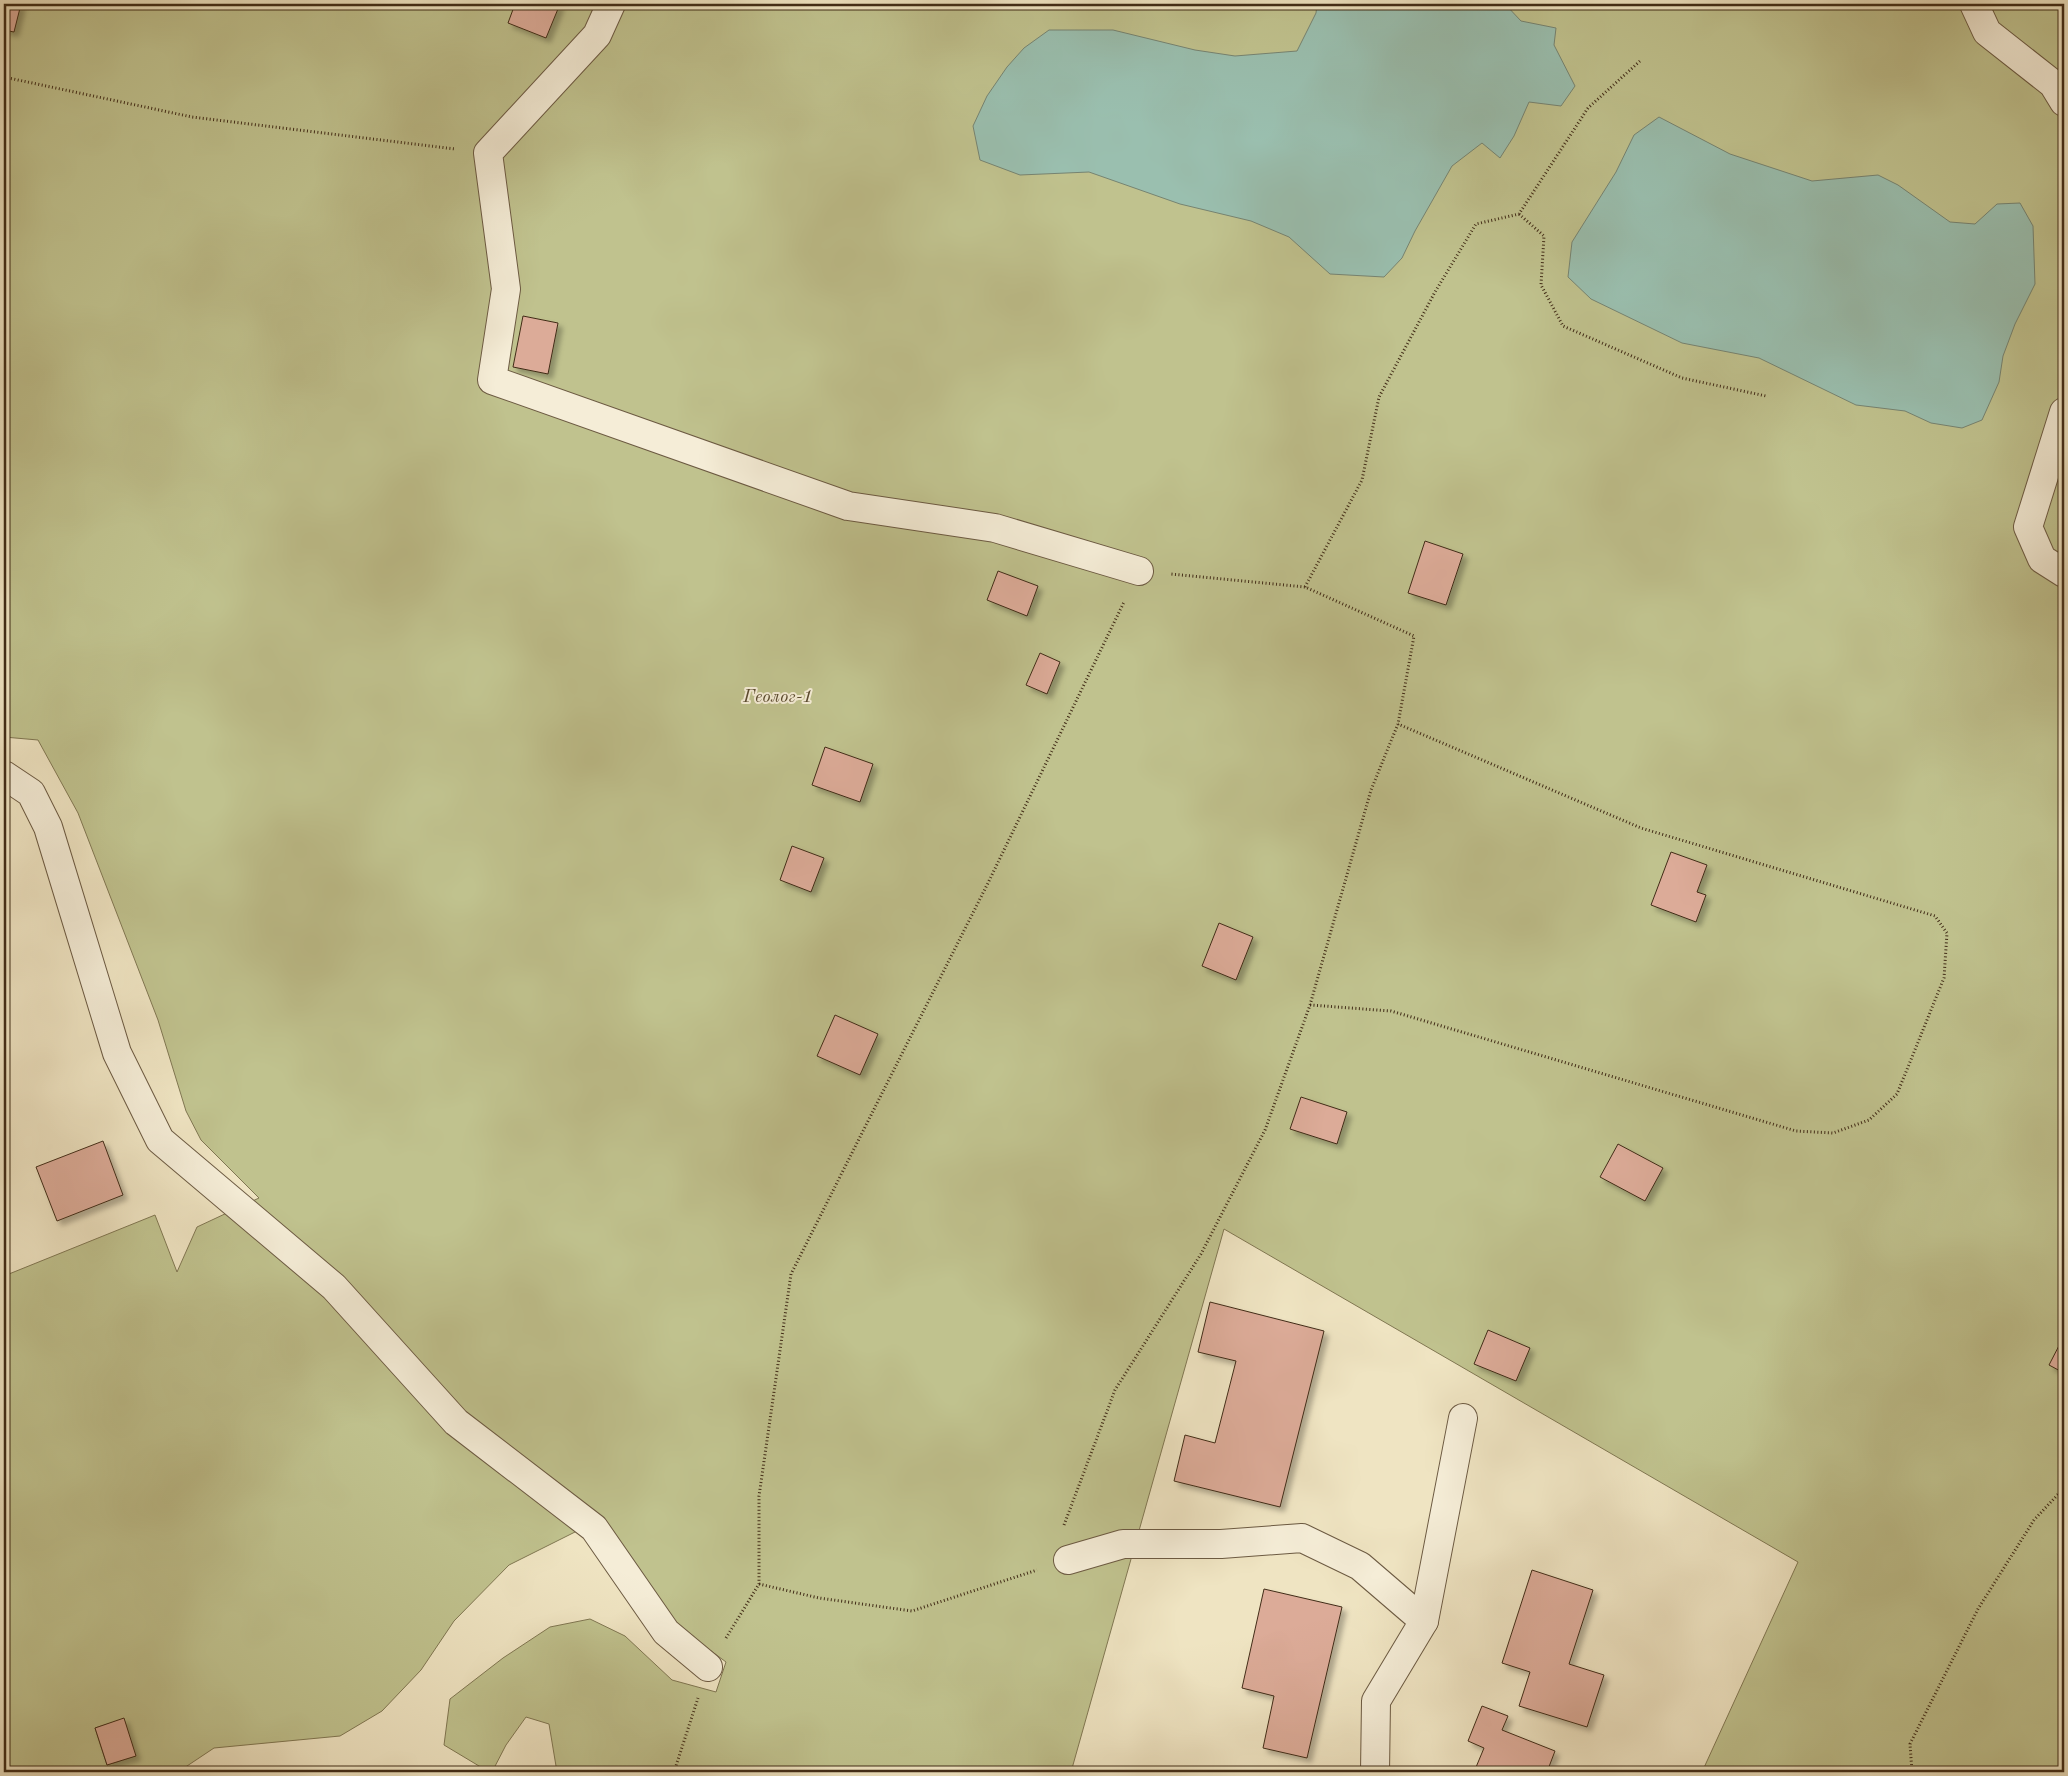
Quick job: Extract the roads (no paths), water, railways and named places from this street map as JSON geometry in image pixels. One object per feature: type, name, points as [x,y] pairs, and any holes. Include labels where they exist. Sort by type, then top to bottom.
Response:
[{"type":"lane","points":[[611,4],[597,35],[488,153],[506,289],[492,380],[848,506],[995,528],[1140,571]]},
{"type":"lane","points":[[1974,4],[1987,32],[2053,84],[2064,102]]},
{"type":"lane","points":[[2064,412],[2028,527],[2042,559],[2064,573]]},
{"type":"lane","points":[[4,776],[31,793],[48,826],[117,1053],[160,1140],[334,1287],[456,1422],[594,1528],[666,1632],[708,1667]]},
{"type":"lane","points":[[1375,1772],[1376,1700],[1424,1621],[1463,1418]]},
{"type":"lane","points":[[1068,1560],[1123,1544],[1221,1544],[1302,1538],[1360,1566],[1424,1621]]},
{"type":"park label","name":"Геолог-1","points":[[778,697]]}]
